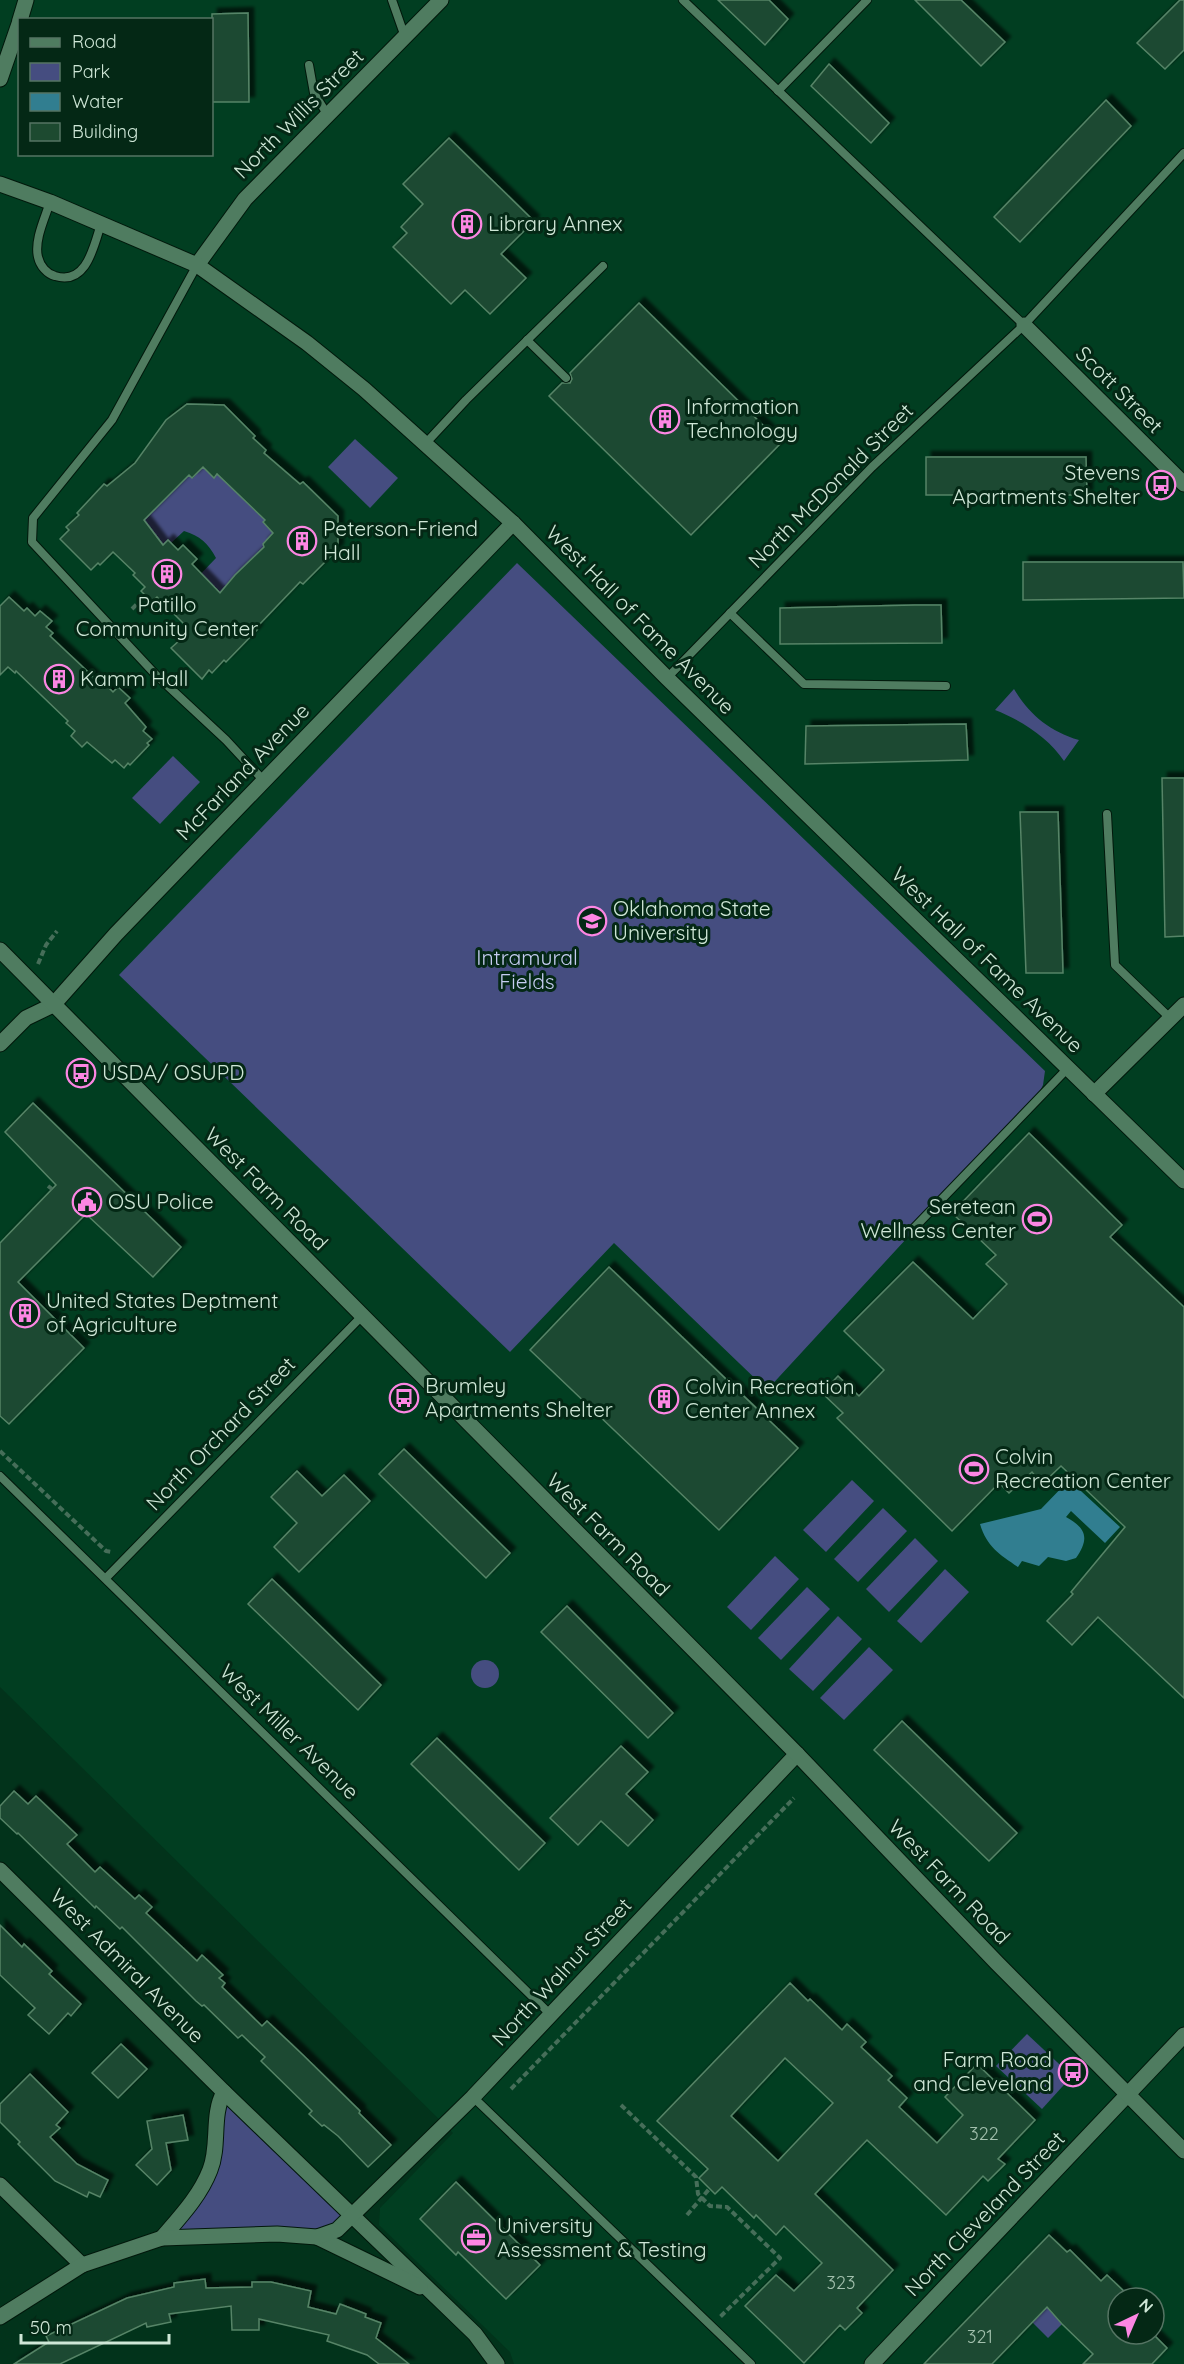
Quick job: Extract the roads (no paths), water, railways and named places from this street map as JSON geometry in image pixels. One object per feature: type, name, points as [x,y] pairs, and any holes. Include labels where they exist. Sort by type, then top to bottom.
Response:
[{"type":"street","points":[[21,18],[26,0]]},
{"type":"street","name":"North Willis Street","points":[[197,265],[245,199],[441,0]]},
{"type":"street","points":[[0,79],[18,26]]},
{"type":"street","name":"West Hall of Fame Avenue","points":[[0,184],[50,202],[197,265],[307,343],[426,443],[513,523],[668,678],[1184,1181]]},
{"type":"street","name":"Scott Street","points":[[1024,325],[1184,484]]},
{"type":"street","name":"McFarland Avenue","points":[[0,1044],[26,1018],[53,1005],[116,934],[513,523]]},
{"type":"street","name":"West Farm Road","points":[[0,950],[797,1754],[997,1963],[1184,2151]]},
{"type":"street","points":[[1094,1094],[1184,1005]]},
{"type":"street","name":"North Walnut Street","points":[[316,2237],[337,2230],[473,2097],[797,1754]]},
{"type":"street","name":"West Admiral Avenue","points":[[0,1870],[224,2092],[475,2334],[497,2364]]},
{"type":"street","name":"North Cleveland Street","points":[[872,2364],[1184,2035]]},
{"type":"street","points":[[162,2238],[193,2201],[211,2169],[218,2103],[224,2092]]},
{"type":"street","points":[[0,2185],[82,2265]]},
{"type":"street","points":[[0,2317],[82,2265],[162,2238],[277,2234],[316,2237],[434,2294]]},
{"type":"lane","points":[[392,0],[405,37]]},
{"type":"lane","points":[[682,0],[1024,325]]},
{"type":"lane","points":[[778,91],[867,0]]},
{"type":"lane","points":[[309,65],[314,93],[327,114]]},
{"type":"lane","name":"North McDonald Street","points":[[668,678],[872,467],[1024,325],[1184,153]]},
{"type":"lane","points":[[50,202],[38,244],[37,256],[42,267],[50,275],[61,278],[73,276],[83,270],[89,260],[101,224]]},
{"type":"lane","points":[[197,265],[112,420],[33,518],[32,542],[155,674],[226,740],[264,780]]},
{"type":"lane","points":[[426,443],[526,340],[603,266]]},
{"type":"lane","points":[[526,340],[566,378]]},
{"type":"lane","points":[[730,613],[804,684],[946,686]]},
{"type":"lane","points":[[1107,814],[1115,964],[1172,1019]]},
{"type":"lane","points":[[914,1228],[1068,1068]]},
{"type":"lane","name":"North Orchard Street","points":[[105,1578],[363,1315]]},
{"type":"lane","name":"West Miller Avenue","points":[[0,1476],[551,2015]]},
{"type":"lane","points":[[473,2097],[751,2364]]},
{"type":"water","points":[[1069,1480],[1120,1527],[1105,1543],[1071,1511],[1066,1517],[1078,1525],[1084,1534],[1083,1545],[1076,1558],[1066,1561],[1048,1557],[1039,1566],[1022,1561],[1018,1567],[999,1554],[986,1539],[980,1524],[1041,1509]]},
{"type":"place","name":"Library Annex","points":[[467,224]]},
{"type":"place","name":"Information Technology","points":[[665,419]]},
{"type":"place","name":"Stevens Apartments Shelter","points":[[1161,485]]},
{"type":"place","name":"Peterson-Friend Hall","points":[[302,541]]},
{"type":"place","name":"Patillo Community Center","points":[[167,574]]},
{"type":"place","name":"Kamm Hall","points":[[59,679]]},
{"type":"place","name":"Oklahoma State University","points":[[592,921]]},
{"type":"place","name":"USDA/ OSUPD","points":[[81,1073]]},
{"type":"place","name":"OSU Police","points":[[87,1202]]},
{"type":"place","name":"Seretean Wellness Center","points":[[1037,1219]]},
{"type":"place","name":"United States Deptment of Agriculture","points":[[25,1313]]},
{"type":"place","name":"Brumley Apartments Shelter","points":[[404,1398]]},
{"type":"place","name":"Colvin Recreation Center Annex","points":[[664,1399]]},
{"type":"place","name":"Colvin Recreation Center","points":[[974,1469]]},
{"type":"place","name":"Farm Road and Cleveland","points":[[1073,2072]]},
{"type":"place","name":"University Assessment & Testing","points":[[476,2238]]},
{"type":"park label","name":"Intramural Fields","points":[[527,970]]}]
